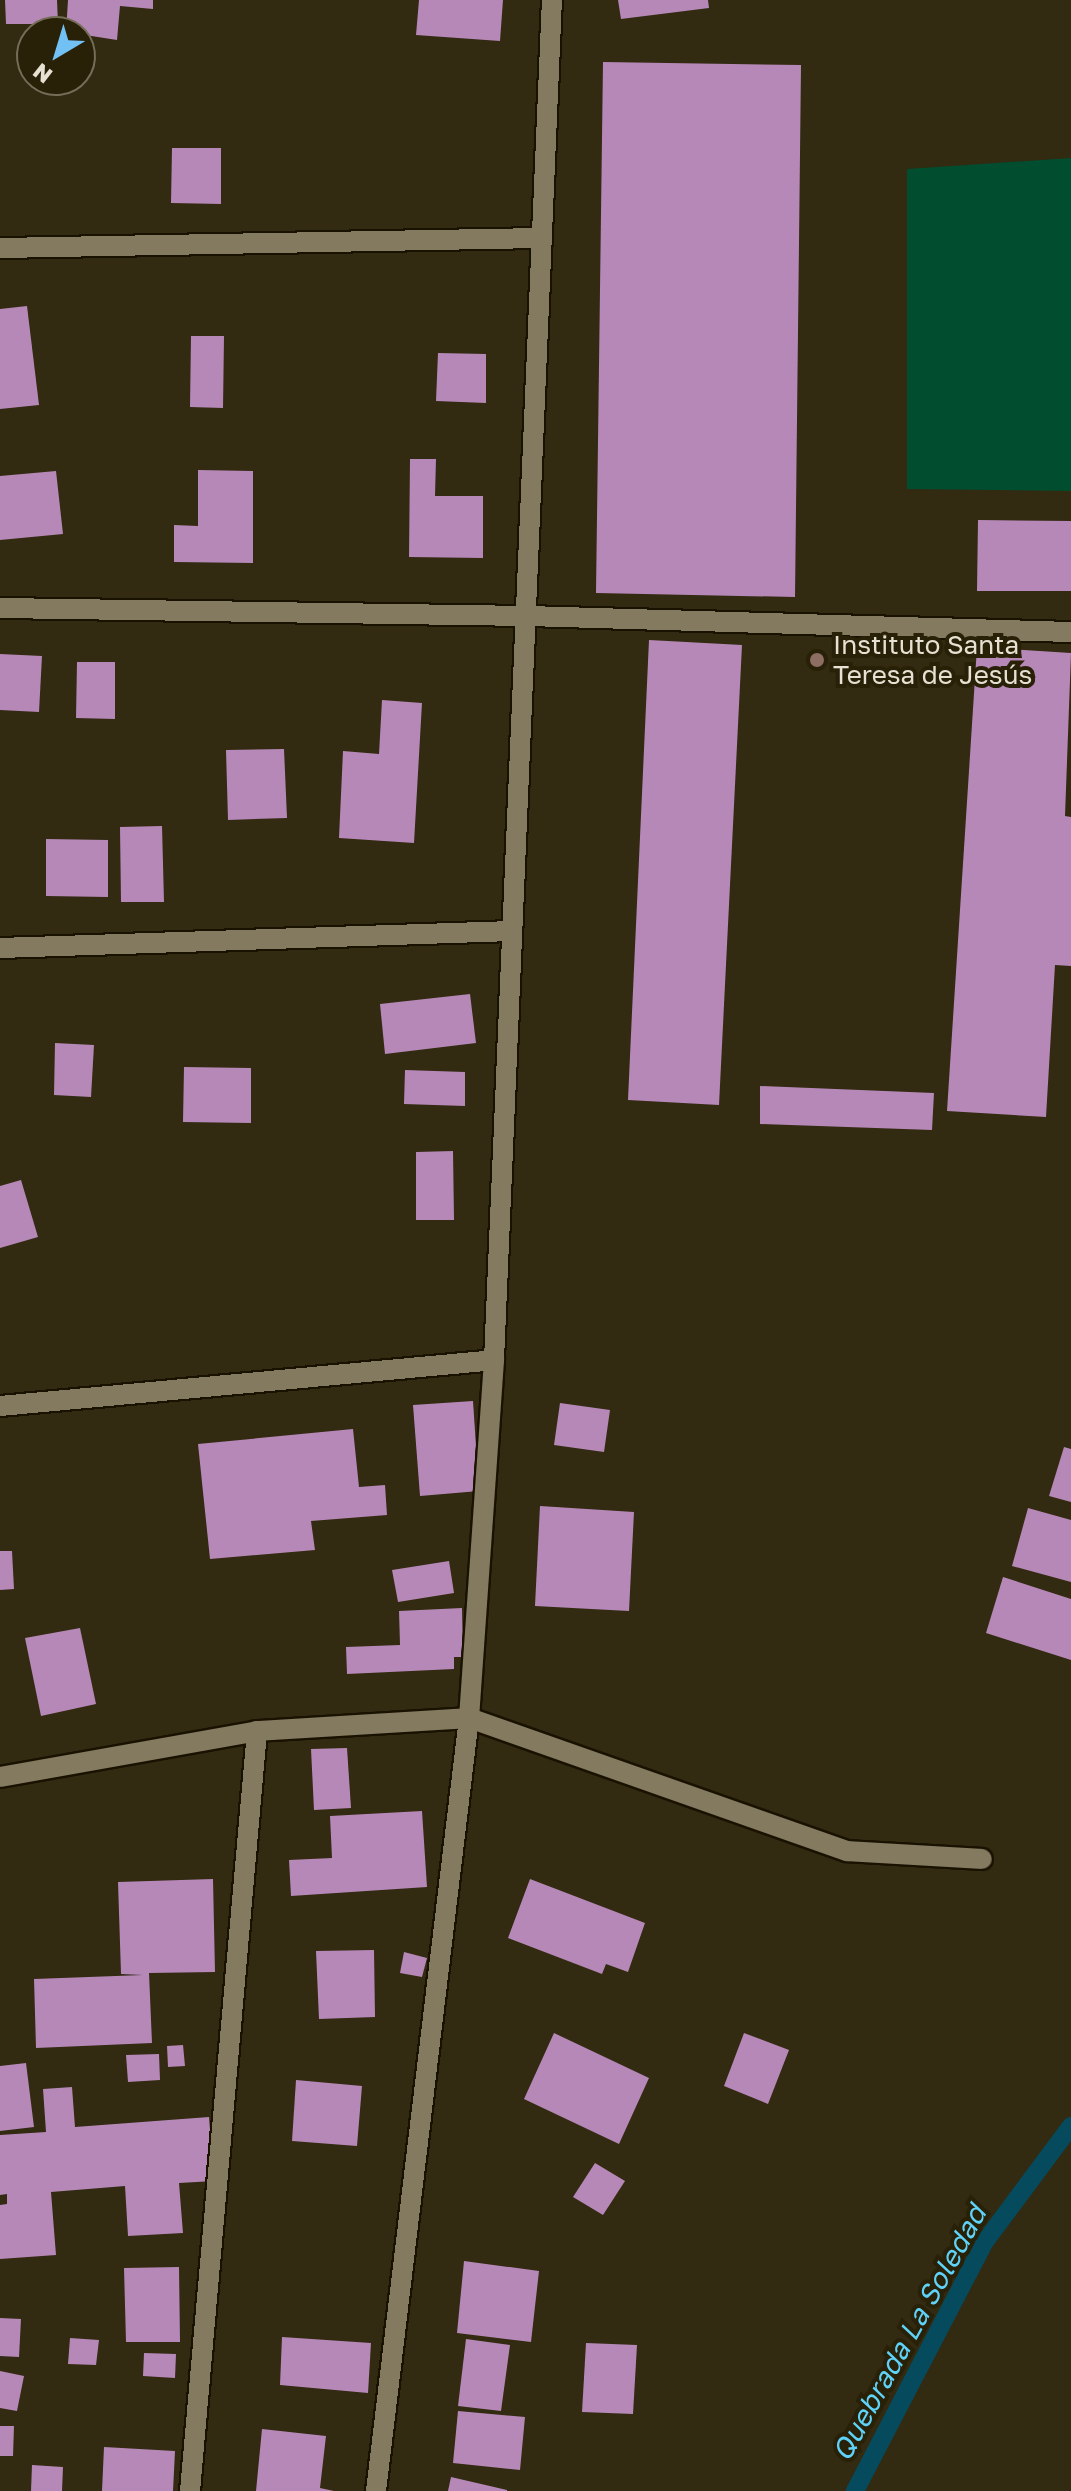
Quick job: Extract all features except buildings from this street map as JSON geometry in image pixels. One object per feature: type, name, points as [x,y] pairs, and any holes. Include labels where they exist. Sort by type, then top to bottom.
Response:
[{"type":"street","points":[[376,2491],[469,1718],[494,1360],[552,0]]},
{"type":"street","points":[[0,248],[542,238]]},
{"type":"street","points":[[0,608],[528,616],[1071,632]]},
{"type":"street","points":[[0,948],[512,931]]},
{"type":"street","points":[[0,1406],[494,1360]]},
{"type":"street","points":[[0,1777],[257,1731],[469,1718],[847,1851],[982,1859]]},
{"type":"street","points":[[190,2491],[257,1731]]},
{"type":"green space","points":[[1071,158],[1071,491],[907,489],[907,169]]},
{"type":"waterway","name":"Quebrada La Soledad","points":[[855,2491],[984,2243],[1071,2126]]},
{"type":"place","name":"Instituto Santa Teresa de Jesús","points":[[817,660]]}]
